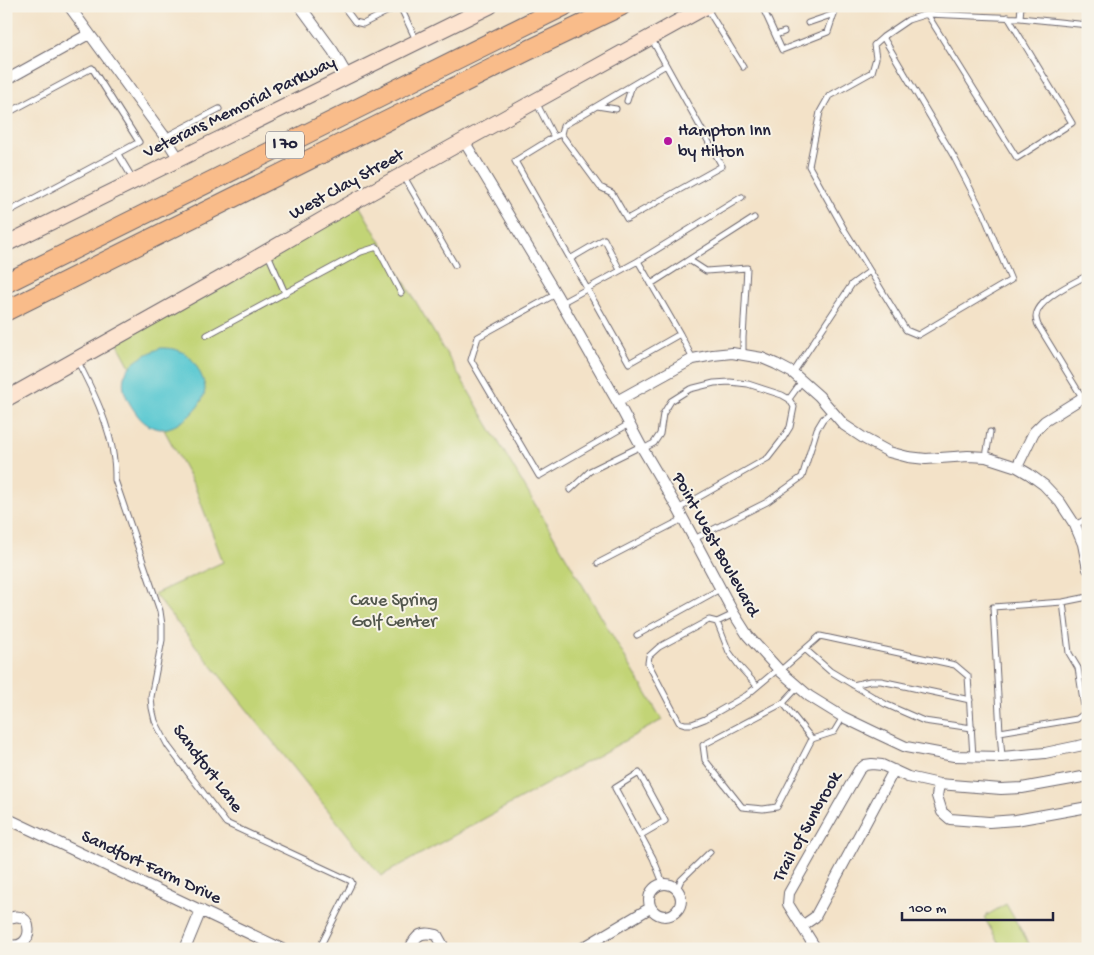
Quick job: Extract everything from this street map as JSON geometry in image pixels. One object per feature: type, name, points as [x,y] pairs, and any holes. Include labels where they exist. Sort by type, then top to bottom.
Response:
[{"type":"highway","name":"I 70","points":[[6,283],[564,6]]},
{"type":"highway","name":"I 70","points":[[6,311],[621,6]]},
{"type":"street","points":[[69,6],[179,159]]},
{"type":"street","points":[[300,6],[333,51],[348,77]]},
{"type":"street","name":"Veterans Memorial Parkway","points":[[6,244],[490,6]]},
{"type":"street","name":"West Clay Street","points":[[6,399],[348,205],[706,7]]},
{"type":"street","points":[[6,80],[89,34]]},
{"type":"street","name":"Point West Boulevard","points":[[464,141],[559,298],[678,509],[734,614],[748,636],[779,670],[809,696],[844,717],[906,747],[954,756],[1002,757],[1045,753],[1088,744]]},
{"type":"street","points":[[617,401],[693,360],[712,355],[732,353],[762,358],[793,373],[820,396],[844,425],[889,452],[926,459],[968,456],[986,457],[1017,467],[1029,474],[1044,485],[1060,502],[1075,524],[1083,544],[1088,569]]},
{"type":"street","points":[[1017,467],[1034,432],[1046,421],[1085,403]]},
{"type":"street","name":"Trail of Sunbrook","points":[[816,949],[788,904],[789,893],[859,770],[865,765],[882,766],[908,777],[939,784],[966,787],[1022,788],[1088,776]]},
{"type":"street","points":[[802,926],[814,917],[894,770]]},
{"type":"street","points":[[939,784],[937,796],[942,812],[950,818],[989,822],[1088,807]]},
{"type":"street","name":"Sandfort Farm Drive","points":[[6,818],[282,949]]},
{"type":"street","points":[[663,883],[668,883],[677,889],[681,899],[678,909],[674,913],[664,916],[654,912],[648,903],[650,892],[658,884],[663,883]]},
{"type":"street","points":[[581,949],[650,908]]},
{"type":"street","points":[[185,949],[201,910]]},
{"type":"street","points":[[6,920],[15,917],[24,920],[30,934],[22,945],[17,948],[6,944]]},
{"type":"street","points":[[410,949],[418,936],[428,933],[437,935],[443,949]]},
{"type":"lane","points":[[343,6],[355,22],[363,24],[399,6],[417,42]]},
{"type":"lane","points":[[762,6],[782,50],[828,32],[834,14],[833,6]]},
{"type":"lane","points":[[928,6],[927,14],[1018,158],[1072,123],[1008,17]]},
{"type":"lane","points":[[1020,18],[1021,6]]},
{"type":"lane","points":[[706,7],[743,67]]},
{"type":"lane","points":[[765,12],[775,8]]},
{"type":"lane","points":[[808,23],[834,14]]},
{"type":"lane","points":[[883,37],[954,156],[983,213],[1011,280],[918,335],[906,330],[844,229],[809,166],[820,112],[829,96],[872,72],[876,58],[874,45],[883,37],[908,20],[927,14],[1008,17],[1088,25]]},
{"type":"lane","points":[[776,35],[784,32]]},
{"type":"lane","points":[[561,134],[600,187],[612,193],[627,219],[722,166],[651,37]]},
{"type":"lane","points":[[561,134],[563,126],[666,65]]},
{"type":"lane","points":[[6,114],[92,68],[139,142],[6,212]]},
{"type":"lane","points":[[627,102],[632,85]]},
{"type":"lane","points":[[536,101],[554,137]]},
{"type":"lane","points":[[596,106],[616,109]]},
{"type":"lane","points":[[165,137],[218,109]]},
{"type":"lane","points":[[561,134],[515,162],[629,362],[680,334]]},
{"type":"lane","points":[[118,154],[133,181]]},
{"type":"lane","points":[[403,175],[455,265]]},
{"type":"lane","points":[[629,424],[539,476],[471,360],[478,337],[559,298],[587,288],[638,261],[742,197]]},
{"type":"lane","points":[[651,284],[754,218]]},
{"type":"lane","points":[[570,258],[604,239],[620,270]]},
{"type":"lane","points":[[207,335],[361,252],[377,246],[401,293]]},
{"type":"lane","points":[[267,252],[285,293]]},
{"type":"lane","points":[[689,260],[706,271],[747,268],[743,354]]},
{"type":"lane","points":[[638,261],[693,360]]},
{"type":"lane","points":[[793,373],[852,284],[870,271]]},
{"type":"lane","points":[[1085,403],[1038,325],[1036,317],[1041,305],[1050,297],[1088,275]]},
{"type":"lane","name":"Sandfort Lane","points":[[77,360],[92,387],[105,424],[114,459],[115,480],[160,611],[162,640],[151,697],[155,721],[168,746],[226,823],[351,881],[352,883],[319,949]]},
{"type":"lane","points":[[789,399],[802,380]]},
{"type":"lane","points":[[570,490],[590,471],[654,443],[660,434],[663,414],[671,401],[690,389],[714,383],[739,383],[748,384],[789,399],[794,406],[790,427],[768,458],[678,509]]},
{"type":"lane","points":[[694,540],[767,502],[802,477],[817,429],[823,419],[832,412]]},
{"type":"lane","points":[[986,457],[990,432]]},
{"type":"lane","points":[[1075,524],[1088,518]]},
{"type":"lane","points":[[598,563],[683,519]]},
{"type":"lane","points":[[637,635],[720,589]]},
{"type":"lane","points":[[1002,757],[993,607],[1063,602],[1088,598]]},
{"type":"lane","points":[[1000,732],[1076,719],[1085,712],[1078,668],[1069,653],[1063,602]]},
{"type":"lane","points":[[734,614],[717,622],[708,620],[659,648],[649,656],[648,663],[679,722],[692,724],[705,719],[747,695],[820,636],[955,665],[968,676],[973,757]]},
{"type":"lane","points":[[717,622],[729,652],[740,668],[758,686]]},
{"type":"lane","points":[[805,649],[830,671],[885,704],[924,721],[972,728]]},
{"type":"lane","points":[[853,685],[870,681],[881,682],[970,700]]},
{"type":"lane","points":[[798,687],[782,703],[703,745],[705,760],[742,807],[763,809],[777,807],[812,739],[834,732],[844,717]]},
{"type":"lane","points":[[782,703],[812,739]]},
{"type":"lane","points":[[641,835],[666,821],[639,773],[615,788],[653,858],[663,883]]},
{"type":"lane","points":[[677,889],[681,880],[710,852]]},
{"type":"green space","name":"Cave Spring Golf Center","points":[[356,200],[662,720],[381,876],[154,594],[223,562],[195,487],[113,335]]},
{"type":"green space","points":[[1006,904],[1032,949],[1002,949],[984,917]]},
{"type":"water","points":[[161,348],[179,350],[188,355],[198,369],[205,387],[201,402],[190,415],[176,425],[157,429],[143,422],[138,416],[128,401],[123,381],[126,373],[138,359]]},
{"type":"place","name":"Hampton Inn by Hilton","points":[[668,141]]}]
